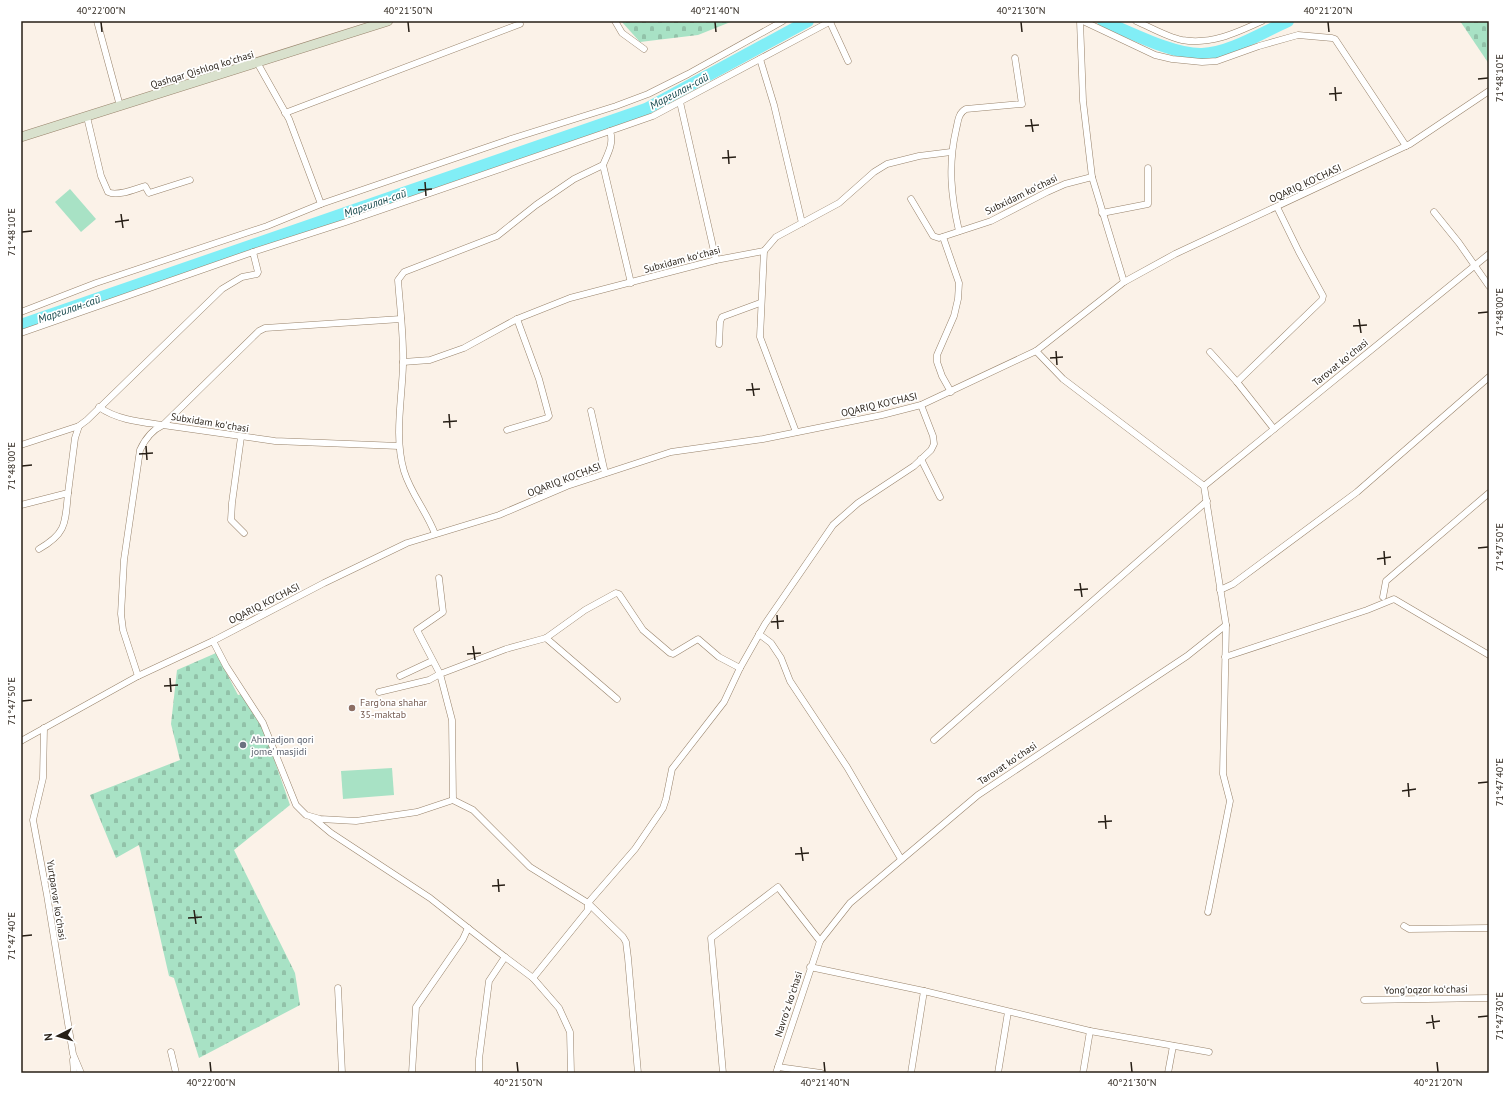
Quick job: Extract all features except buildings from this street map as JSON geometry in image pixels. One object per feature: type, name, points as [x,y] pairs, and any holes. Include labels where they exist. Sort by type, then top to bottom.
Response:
[{"type":"main road","name":"Qashqar Qishloq koʻchasi","points":[[21,137],[258,64],[388,21]]},
{"type":"street","points":[[97,21],[120,106]]},
{"type":"street","points":[[615,21],[622,33],[644,49]]},
{"type":"street","points":[[21,312],[96,283],[267,226],[321,204],[648,94],[688,74],[783,21]]},
{"type":"street","points":[[21,333],[253,252],[346,222],[653,116],[831,21],[848,61]]},
{"type":"street","points":[[1124,282],[1092,177],[1083,101],[1082,21],[1155,54],[1172,59],[1202,62],[1217,61],[1259,46],[1298,36],[1332,38],[1335,40],[1406,146]]},
{"type":"street","points":[[1136,21],[1180,40],[1202,41],[1226,37],[1262,21]]},
{"type":"street","points":[[285,113],[520,24]]},
{"type":"street","points":[[959,231],[954,210],[951,179],[951,152],[960,113],[966,108],[1022,104],[1015,58]]},
{"type":"street","points":[[760,59],[774,105],[802,223]]},
{"type":"street","points":[[258,64],[289,119],[321,204]]},
{"type":"street","name":"OQARIQ KO'CHASI","points":[[22,739],[138,676],[407,543],[499,515],[567,486],[671,452],[763,439],[882,415],[921,405],[951,392],[1036,351],[1124,282],[1175,254],[1406,146],[1489,91]]},
{"type":"street","points":[[680,102],[716,260]]},
{"type":"street","points":[[87,117],[101,176],[108,192],[111,194],[145,186],[149,193],[190,180]]},
{"type":"street","points":[[610,131],[612,138],[611,147],[603,165],[631,283]]},
{"type":"street","points":[[796,432],[760,337],[760,303],[764,251],[776,237],[838,203],[874,172],[887,164],[919,156],[951,152]]},
{"type":"street","points":[[435,534],[431,522],[408,480],[399,446],[403,362],[398,280],[404,272],[497,236],[536,205],[574,179],[603,165]]},
{"type":"street","points":[[1102,213],[1148,204],[1148,168]]},
{"type":"street","name":"Subxidam koʻchasi","points":[[943,237],[991,222],[1047,192],[1065,184],[1092,177]]},
{"type":"street","points":[[911,199],[934,237],[943,237],[959,283],[958,299],[954,316],[937,355],[937,362],[942,376],[951,392]]},
{"type":"street","points":[[1237,382],[1322,300],[1323,296],[1277,207]]},
{"type":"street","points":[[1434,212],[1476,265],[1489,286]]},
{"type":"street","name":"Subxidam koʻchasi","points":[[403,362],[430,360],[464,348],[518,319],[570,298],[716,260],[764,251]]},
{"type":"street","points":[[21,445],[79,426],[222,289],[242,277],[257,274],[258,272],[253,252]]},
{"type":"street","name":"Tarovat koʻchasi","points":[[1204,486],[1489,254]]},
{"type":"street","points":[[719,344],[720,322],[722,317],[760,303]]},
{"type":"street","points":[[99,407],[107,412],[134,420],[163,425],[259,331],[266,328],[401,319]]},
{"type":"street","points":[[507,430],[547,418],[549,416],[540,379],[518,319]]},
{"type":"street","points":[[1036,351],[1063,379],[1204,486],[1226,625],[1223,774],[1230,801],[1208,912]]},
{"type":"street","points":[[1210,352],[1237,382],[1274,429]]},
{"type":"street","points":[[1220,590],[1233,584],[1357,492],[1489,377]]},
{"type":"street","points":[[534,978],[588,910],[588,903],[635,849],[663,808],[672,769],[724,702],[740,668],[759,634],[839,518],[921,459],[931,450],[934,444],[933,436],[921,405]]},
{"type":"street","points":[[590,411],[605,473]]},
{"type":"street","name":"Subxidam koʻchasi","points":[[138,676],[122,623],[124,560],[140,450],[144,441],[156,428],[163,425],[241,437],[303,443],[399,446]]},
{"type":"street","points":[[39,549],[59,536],[65,522],[75,438],[79,426]]},
{"type":"street","points":[[241,437],[231,520],[244,534]]},
{"type":"street","points":[[921,459],[940,496]]},
{"type":"street","points":[[21,505],[68,493]]},
{"type":"street","points":[[1383,597],[1386,581],[1489,493]]},
{"type":"street","points":[[934,740],[1207,501]]},
{"type":"street","points":[[440,578],[443,612],[417,630],[440,674],[452,720],[453,800]]},
{"type":"street","points":[[379,692],[429,680],[440,674],[506,649],[546,638],[585,610],[616,593],[619,594],[644,630],[670,653],[673,654],[698,639],[720,657],[740,668]]},
{"type":"street","points":[[1225,657],[1367,610],[1394,599],[1489,655]]},
{"type":"street","name":"Tarovat koʻchasi","points":[[820,941],[850,903],[978,795],[1187,656],[1226,625]]},
{"type":"street","points":[[759,634],[771,643],[781,658],[790,681],[847,767],[901,859]]},
{"type":"street","points":[[546,638],[617,699]]},
{"type":"street","points":[[213,640],[226,666],[263,723],[296,805],[306,815],[320,819],[356,821],[417,812],[453,800],[473,810],[530,867],[588,903],[623,937],[626,942],[638,1073]]},
{"type":"street","points":[[400,676],[432,661]]},
{"type":"street","name":"Yurtparvar koʻchasi","points":[[44,728],[43,778],[33,820],[47,895],[72,1054],[81,1073]]},
{"type":"street","points":[[310,816],[331,833],[433,899],[505,957],[534,978],[559,1008],[570,1032],[571,1073]]},
{"type":"street","points":[[723,1073],[711,938],[778,888],[820,941]]},
{"type":"street","points":[[1404,926],[1409,929],[1489,928]]},
{"type":"street","points":[[412,1073],[416,1007],[463,940],[468,928]]},
{"type":"street","name":"Navroʻz koʻchasi","points":[[777,1070],[810,967],[820,941]]},
{"type":"street","points":[[479,1073],[479,1059],[490,981],[505,957]]},
{"type":"street","points":[[810,967],[924,991],[1090,1031],[1209,1052]]},
{"type":"street","points":[[338,988],[342,1073]]},
{"type":"street","points":[[911,1073],[924,991]]},
{"type":"street","name":"Yongʻoqzor koʻchasi","points":[[1364,1000],[1489,998]]},
{"type":"street","points":[[998,1073],[1008,1012]]},
{"type":"street","points":[[1082,1073],[1090,1031]]},
{"type":"street","points":[[1168,1073],[1173,1046]]},
{"type":"street","points":[[171,1052],[176,1073]]},
{"type":"street","points":[[72,1054],[74,1073]]},
{"type":"street","points":[[777,1070],[821,1073]]},
{"type":"green space","points":[[621,21],[733,21],[698,35],[640,42]]},
{"type":"green space","points":[[1460,21],[1489,21],[1489,64]]},
{"type":"green space","points":[[70,189],[96,219],[81,232],[55,202]]},
{"type":"green space","points":[[216,653],[238,695],[242,694],[265,733],[290,805],[234,850],[295,973],[300,1005],[199,1058],[174,978],[169,976],[139,845],[116,858],[90,795],[180,760],[171,724],[177,670]]},
{"type":"green space","points":[[392,768],[394,795],[343,799],[341,771]]},
{"type":"waterway","name":"Маргилан-сай","points":[[21,325],[646,109],[808,21]]},
{"type":"waterway","name":"Маргилан-сай","points":[[1103,21],[1165,47],[1179,51],[1202,54],[1213,53],[1235,46],[1288,21]]},
{"type":"place","name":"Farg'ona shahar 35-maktab","points":[[352,708]]},
{"type":"place","name":"Ahmadjon qori jome' masjidi","points":[[243,745]]}]
